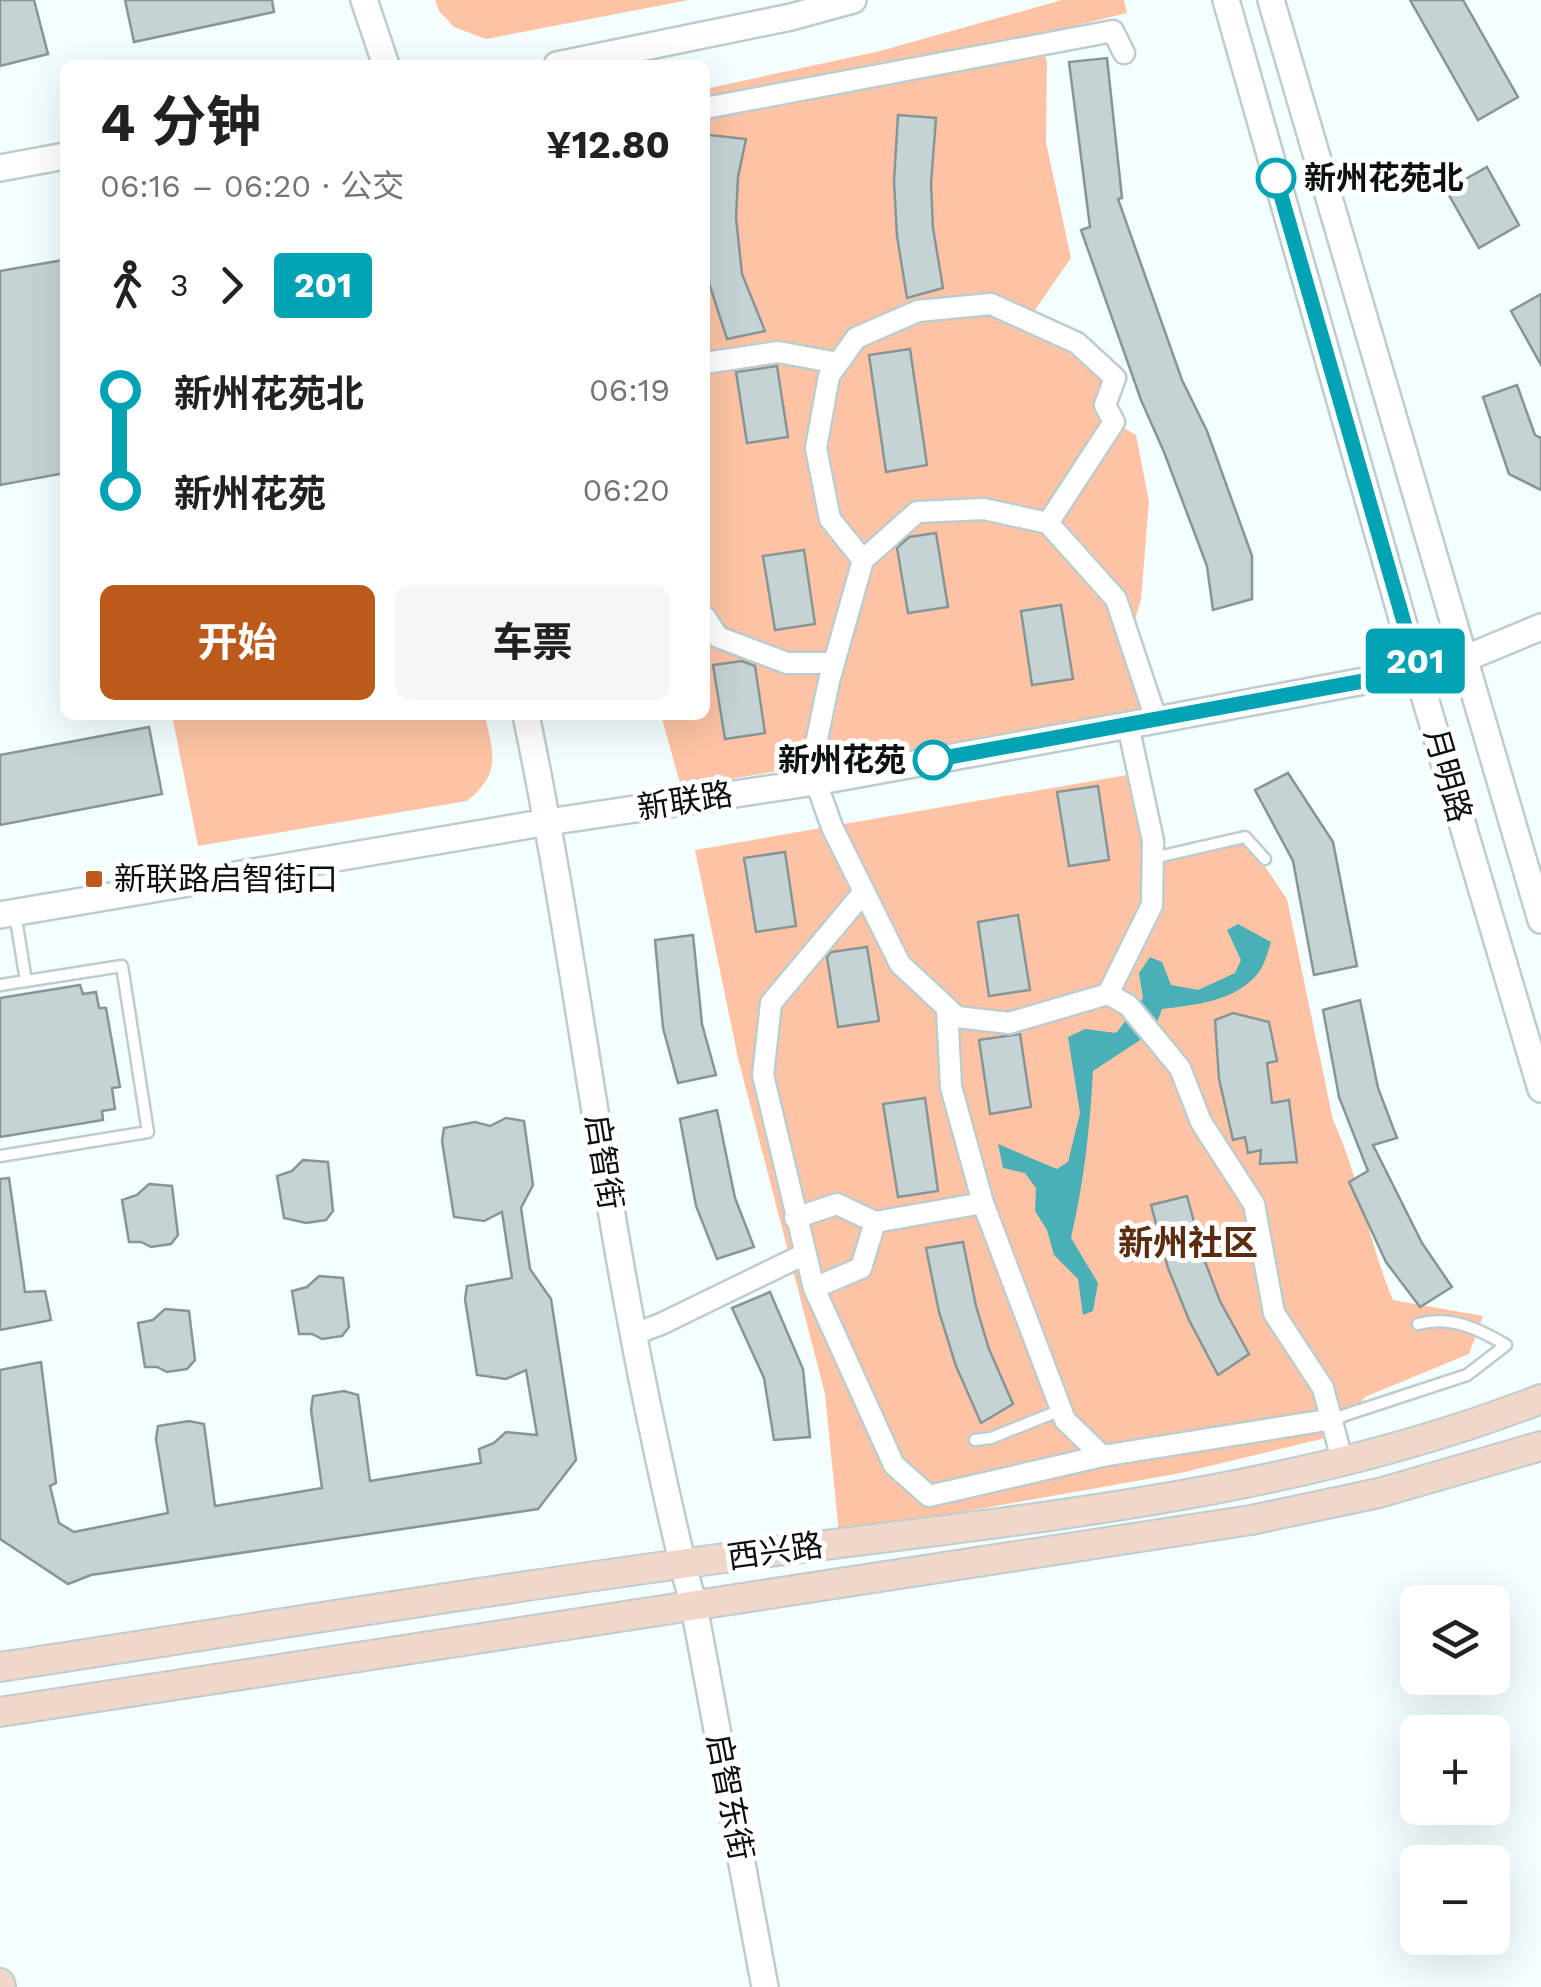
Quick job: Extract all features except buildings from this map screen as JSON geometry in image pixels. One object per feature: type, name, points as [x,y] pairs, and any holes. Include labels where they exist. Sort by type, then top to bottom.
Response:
[{"type":"main road","name":"西兴路","points":[[0,1667],[682,1564],[1061,1514],[1343,1462],[1541,1398]]},
{"type":"main road","name":"西兴路","points":[[0,1712],[1251,1520],[1379,1494],[1541,1446]]},
{"type":"street","points":[[364,0],[384,60]]},
{"type":"street","points":[[581,60],[853,0]]},
{"type":"street","name":"月明路","points":[[1226,0],[1541,1088]]},
{"type":"street","name":"月明路","points":[[1271,0],[1541,920]]},
{"type":"street","points":[[710,107],[1114,31],[1124,53]]},
{"type":"street","points":[[0,168],[60,157]]},
{"type":"street","points":[[863,560],[830,519],[816,448],[830,376],[856,338],[918,311],[991,304],[1077,343],[1116,378],[1104,405],[1114,422],[1048,523]]},
{"type":"street","points":[[710,362],[778,352],[838,364]]},
{"type":"street","points":[[1162,720],[1154,710],[1116,599],[1048,523],[984,509],[917,512],[863,560],[811,768],[832,827],[900,964],[956,1017],[1009,1023],[1108,994],[1128,1005],[1157,1036],[1180,1068],[1201,1122],[1254,1204],[1274,1313],[1324,1388],[1343,1462]]},
{"type":"street","points":[[710,624],[718,636],[786,663],[834,664]]},
{"type":"street","name":"新联路","points":[[7,914],[548,822],[815,782],[1162,720],[1418,671],[1464,658],[1541,627]]},
{"type":"street","name":"启智街","points":[[527,720],[548,822],[632,1335],[694,1606]]},
{"type":"street","points":[[1108,994],[1152,905],[1153,841],[1128,725]]},
{"type":"street","points":[[864,892],[772,1003],[762,1075],[814,1288],[894,1464],[929,1496],[1102,1456],[1334,1419]]},
{"type":"street","points":[[948,1008],[950,1086],[983,1203],[1065,1420],[1102,1456]]},
{"type":"street","points":[[795,1218],[836,1204],[875,1222],[983,1203]]},
{"type":"street","points":[[814,1288],[861,1268],[875,1222]]},
{"type":"street","points":[[632,1335],[805,1254]]},
{"type":"street","name":"启智东街","points":[[694,1606],[765,1987]]},
{"type":"lane","points":[[1152,858],[1245,838],[1266,859]]},
{"type":"lane","points":[[7,914],[26,981]]},
{"type":"lane","points":[[0,985],[122,966],[148,1132],[0,1156]]},
{"type":"lane","points":[[1334,1419],[1467,1376],[1506,1345],[1476,1328],[1434,1319],[1418,1324]]},
{"type":"lane","points":[[975,1440],[991,1438],[1061,1410]]},
{"type":"shaded area","points":[[435,0],[689,0],[486,39],[454,27],[439,11]]},
{"type":"shaded area","points":[[1062,0],[1124,0],[1127,13],[1037,35],[1047,62],[1046,142],[1071,258],[1028,320],[1115,378],[1114,422],[1136,435],[1149,501],[1141,600],[1129,638],[1153,710],[681,787],[662,720],[710,720],[710,88],[880,51]]},
{"type":"shaded area","points":[[173,720],[486,720],[490,772],[467,801],[198,846]]},
{"type":"shaded area","points":[[1138,773],[1153,857],[1245,837],[1287,899],[1333,1120],[1393,1300],[1483,1316],[1469,1354],[1365,1397],[1338,1435],[1181,1473],[839,1534],[825,1394],[738,1058],[695,850]]},
{"type":"water","points":[[1238,924],[1271,942],[1261,969],[1250,982],[1215,1000],[1162,1009],[1154,1031],[1093,1071],[1086,1155],[1071,1238],[1098,1283],[1093,1311],[1083,1315],[1078,1279],[1054,1255],[1047,1230],[1035,1211],[1036,1188],[1025,1173],[1003,1168],[998,1144],[1057,1169],[1068,1162],[1080,1113],[1068,1037],[1085,1029],[1116,1033],[1143,998],[1139,973],[1150,957],[1162,962],[1171,985],[1198,990],[1235,973],[1241,960],[1227,930]]},
{"type":"bus line","name":"201","points":[[933,760],[1418,671],[1276,178]]},
{"type":"place","name":"新州花苑北","points":[[1276,178]]},
{"type":"place","name":"新州花苑","points":[[933,760]]},
{"type":"place","name":"新联路启智街口","points":[[94,879]]},
{"type":"district","name":"新州社区","points":[[1188,1243]]}]
